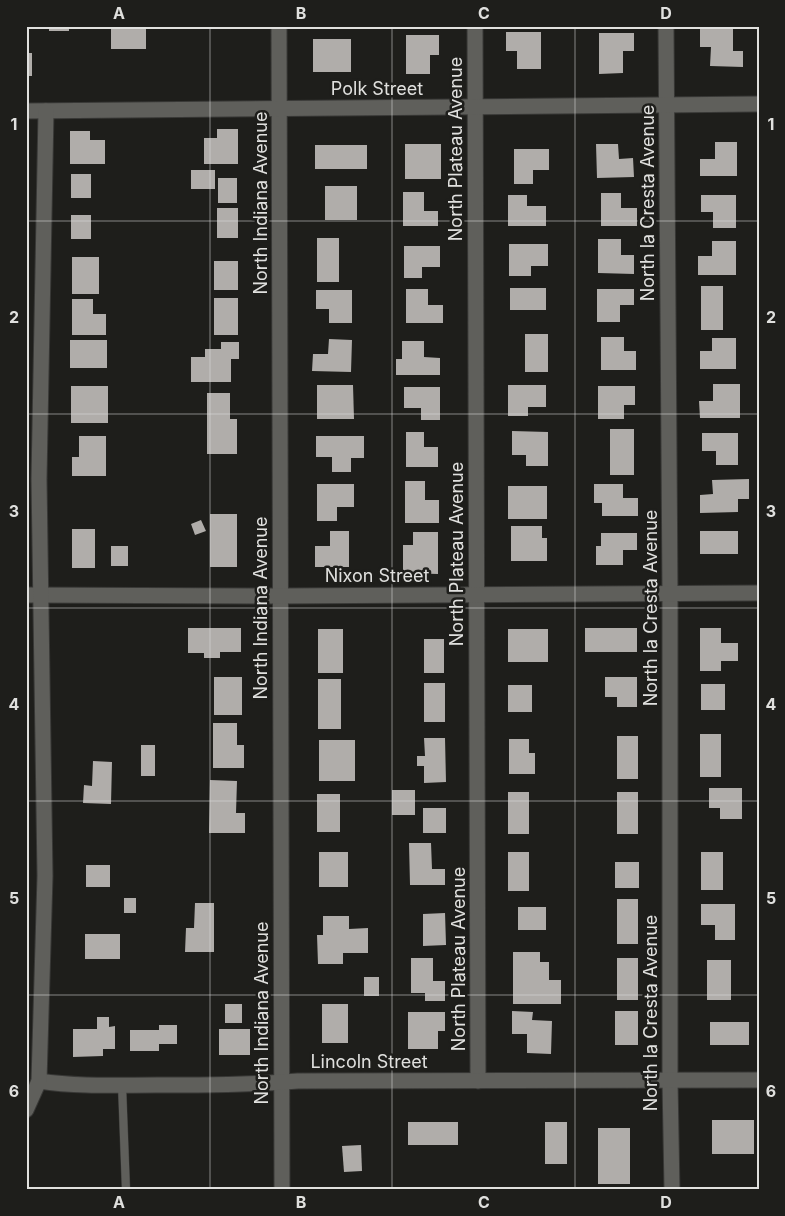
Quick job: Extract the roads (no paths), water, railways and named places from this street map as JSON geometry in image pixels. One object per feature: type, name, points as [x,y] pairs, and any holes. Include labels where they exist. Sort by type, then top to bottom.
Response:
[{"type":"street","name":"North Indiana Avenue","points":[[279,26],[282,1190]]},
{"type":"street","name":"North Plateau Avenue","points":[[475,26],[478,1081]]},
{"type":"street","name":"North la Cresta Avenue","points":[[666,26],[672,1190]]},
{"type":"street","name":"Polk Street","points":[[26,111],[759,104]]},
{"type":"street","points":[[26,1110],[40,1081],[45,876],[33,595],[39,479],[46,111]]},
{"type":"street","name":"Nixon Street","points":[[33,595],[280,596],[759,592]]},
{"type":"street","name":"Lincoln Street","points":[[40,1081],[71,1085],[259,1085],[298,1081],[759,1080]]},
{"type":"lane","points":[[122,1085],[126,1190]]}]
